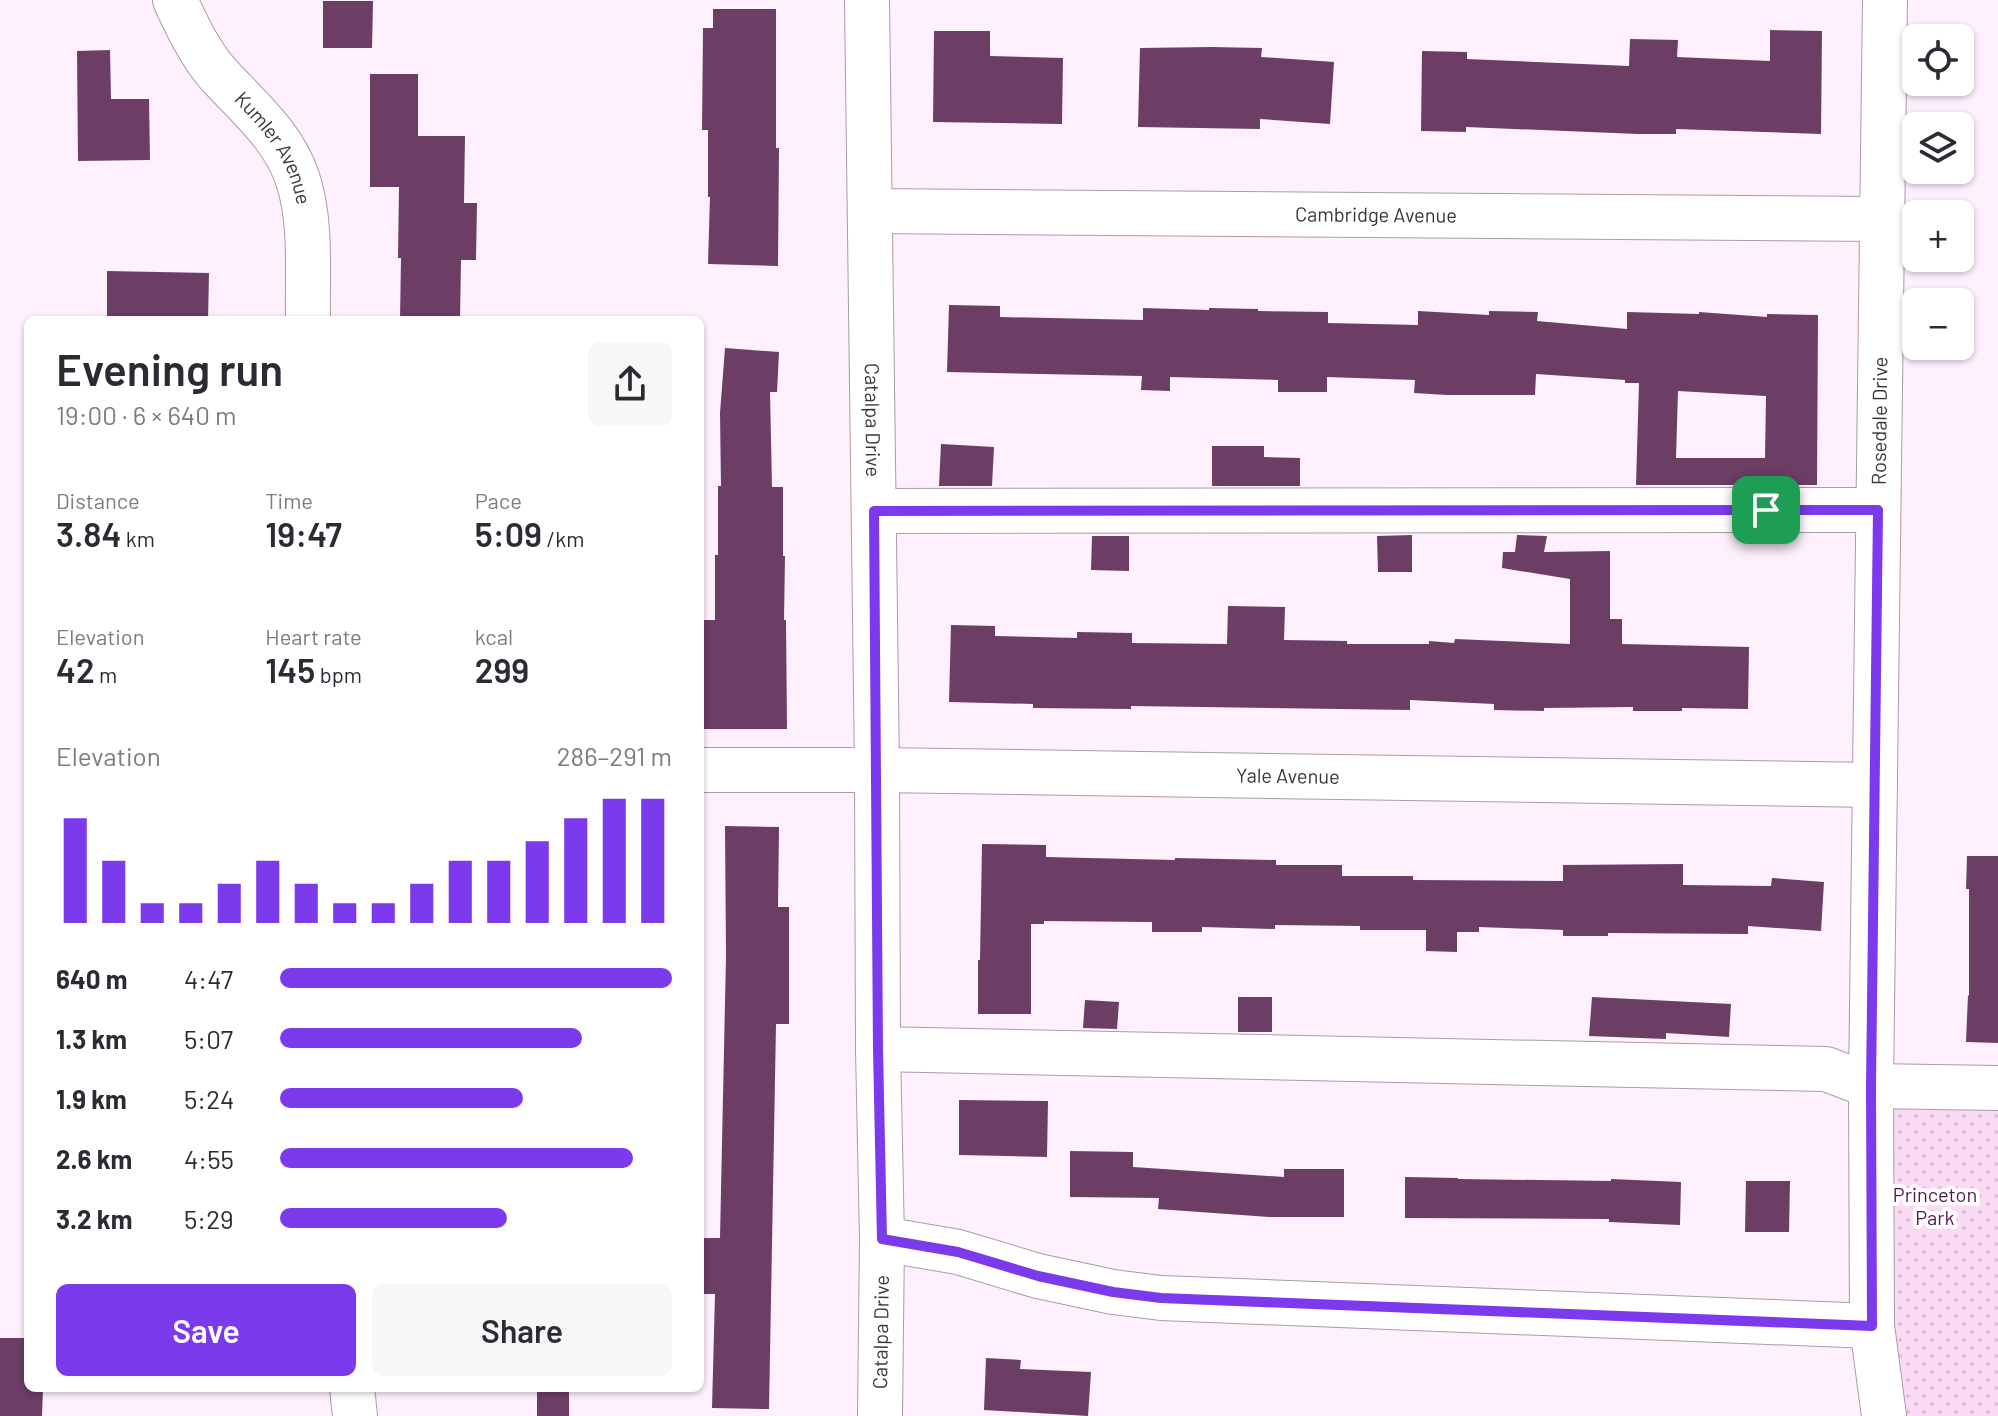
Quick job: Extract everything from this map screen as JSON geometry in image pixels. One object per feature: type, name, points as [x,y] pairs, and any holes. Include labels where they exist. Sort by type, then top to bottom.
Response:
[{"type":"street","name":"Kumler Avenue","points":[[175,0],[193,37],[217,72],[277,138],[298,177],[307,222],[308,316]]},
{"type":"street","name":"Catalpa Drive","points":[[867,0],[882,1239],[880,1416]]},
{"type":"street","name":"Rosedale Drive","points":[[1884,1416],[1872,1326],[1871,1086],[1885,0]]},
{"type":"street","name":"Cambridge Avenue","points":[[870,211],[1883,219]]},
{"type":"street","points":[[874,511],[1878,510]]},
{"type":"street","name":"Yale Avenue","points":[[704,770],[1875,785]]},
{"type":"street","points":[[878,1049],[1826,1069],[1871,1086],[1998,1088]]},
{"type":"street","points":[[882,1239],[958,1252],[1038,1276],[1113,1292],[1161,1298],[1872,1326]]},
{"type":"street","points":[[352,1392],[355,1416]]},
{"type":"green space","name":"Princeton Park","points":[[1871,1086],[1998,1088],[1998,1416],[1884,1416]]},
{"type":"building","points":[[323,1],[373,1],[372,48],[323,48]]},
{"type":"building","points":[[713,9],[776,9],[778,266],[708,264],[710,197],[708,130],[702,130],[703,28],[713,28]]},
{"type":"building","points":[[1770,30],[1822,31],[1821,134],[1676,129],[1676,134],[1638,134],[1466,127],[1466,132],[1421,131],[1422,51],[1467,52],[1467,59],[1629,66],[1630,39],[1678,40],[1677,57],[1770,61]]},
{"type":"building","points":[[934,31],[990,31],[990,56],[1063,58],[1062,124],[933,122]]},
{"type":"building","points":[[1140,48],[1262,48],[1261,57],[1334,62],[1330,124],[1260,119],[1260,129],[1138,127]]},
{"type":"building","points":[[110,50],[111,99],[149,99],[150,160],[78,161],[77,51]]},
{"type":"building","points":[[370,74],[418,74],[418,136],[465,136],[464,203],[477,203],[476,260],[461,260],[460,316],[400,316],[399,187],[370,187]]},
{"type":"building","points":[[107,271],[209,273],[208,316],[107,316]]},
{"type":"building","points":[[949,305],[1000,306],[1000,317],[1143,320],[1143,308],[1209,308],[1328,312],[1328,323],[1418,325],[1418,311],[1489,315],[1489,311],[1538,312],[1537,321],[1627,329],[1627,312],[1699,312],[1767,317],[1767,314],[1818,315],[1817,485],[1636,485],[1639,383],[1625,383],[1625,380],[1536,374],[1535,395],[1447,395],[1414,393],[1415,380],[1327,377],[1327,392],[1278,392],[1278,380],[1170,377],[1170,391],[1141,390],[1142,376],[947,372]],"holes":[[[1678,391],[1766,396],[1765,458],[1676,458]]]},
{"type":"building","points":[[725,348],[779,352],[777,392],[770,392],[772,487],[783,487],[787,729],[704,729],[704,620],[715,620],[718,486],[721,486],[720,413]]},
{"type":"building","points":[[941,444],[994,447],[992,486],[939,486]]},
{"type":"building","points":[[1212,446],[1264,446],[1264,457],[1300,458],[1300,486],[1212,486]]},
{"type":"building","points":[[1412,535],[1412,572],[1378,572],[1377,536]]},
{"type":"building","points":[[1517,535],[1547,536],[1544,552],[1610,551],[1610,619],[1622,619],[1622,644],[1749,647],[1748,709],[1633,711],[1633,707],[1494,710],[1494,704],[1410,700],[1410,710],[1131,706],[1131,709],[1033,708],[1033,704],[949,702],[951,625],[995,626],[995,636],[1077,638],[1077,632],[1132,633],[1132,643],[1227,644],[1228,606],[1285,607],[1284,640],[1429,644],[1429,641],[1454,643],[1455,639],[1570,644],[1570,579],[1502,568],[1503,552],[1515,552]]},
{"type":"building","points":[[1092,536],[1129,536],[1129,571],[1091,570]]},
{"type":"building","points":[[725,826],[779,827],[778,907],[789,907],[789,1024],[776,1024],[769,1409],[712,1408],[715,1294],[704,1294],[704,1238],[720,1238],[726,956]]},
{"type":"building","points":[[982,844],[1046,845],[1046,857],[1276,860],[1276,865],[1342,865],[1342,876],[1413,876],[1413,880],[1563,881],[1563,865],[1683,864],[1683,885],[1771,886],[1772,878],[1824,882],[1821,931],[1748,926],[1748,934],[1608,933],[1608,936],[1563,936],[1563,930],[1479,927],[1479,932],[1457,932],[1457,952],[1426,951],[1426,930],[1275,925],[1275,929],[1202,927],[1202,932],[1152,932],[1152,922],[1044,921],[1044,924],[1031,924],[1031,1014],[978,1014]]},
{"type":"building","points":[[1967,856],[1998,856],[1998,1043],[1966,1042],[1969,996]]},
{"type":"building","points":[[1238,997],[1272,997],[1272,1032],[1238,1032]]},
{"type":"building","points":[[1592,997],[1731,1004],[1729,1037],[1666,1033],[1666,1039],[1589,1036]]},
{"type":"building","points":[[1085,1000],[1119,1002],[1117,1029],[1083,1028]]},
{"type":"building","points":[[959,1100],[1048,1101],[1047,1157],[959,1155]]},
{"type":"building","points":[[1070,1151],[1133,1152],[1133,1167],[1284,1177],[1284,1169],[1344,1169],[1344,1217],[1269,1217],[1158,1209],[1159,1198],[1070,1197]]},
{"type":"building","points":[[1405,1177],[1681,1182],[1680,1225],[1609,1222],[1609,1219],[1405,1218]]},
{"type":"building","points":[[1746,1181],[1790,1181],[1789,1232],[1745,1232]]},
{"type":"building","points":[[0,1338],[24,1338],[24,1392],[43,1392],[42,1416],[0,1416]]},
{"type":"building","points":[[986,1358],[1021,1360],[1020,1369],[1091,1372],[1088,1416],[984,1410]]},
{"type":"building","points":[[537,1392],[569,1392],[569,1416],[537,1416]]},
{"type":"route","points":[[1766,510],[1878,510],[1871,1086],[1872,1326],[1161,1298],[1113,1292],[1038,1276],[958,1252],[882,1239],[874,511],[1766,510]]}]
